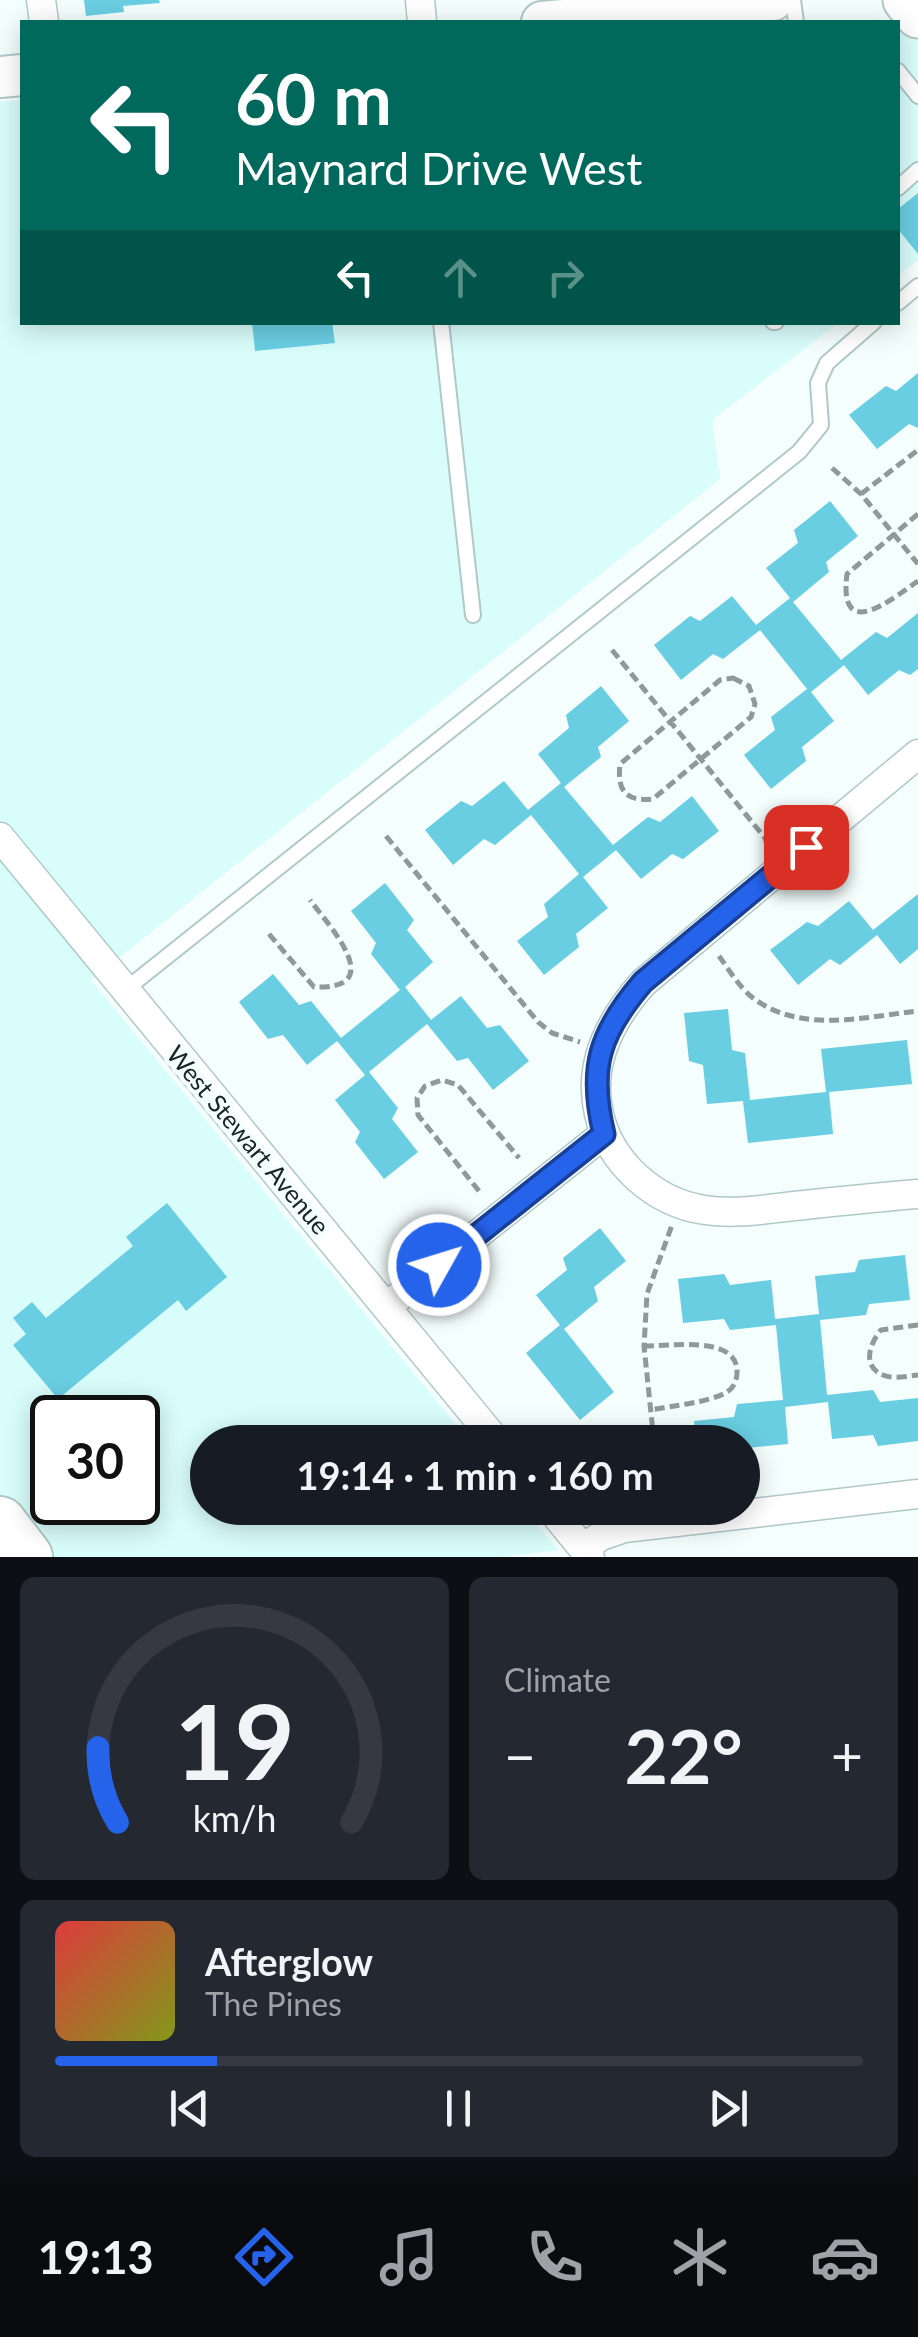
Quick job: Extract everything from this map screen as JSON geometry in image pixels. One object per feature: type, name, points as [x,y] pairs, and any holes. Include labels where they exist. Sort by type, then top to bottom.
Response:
[{"type":"highway","points":[[0,1523],[26,1557]]},
{"type":"main road","points":[[906,0],[918,15]]},
{"type":"street","points":[[587,20],[698,15],[772,0]]},
{"type":"street","points":[[918,754],[643,982],[625,1003],[603,1047],[595,1080],[604,1134],[635,1176],[680,1204],[734,1212],[918,1194]]},
{"type":"street","name":"West Stewart Avenue","points":[[0,837],[483,1425]]},
{"type":"street","points":[[386,1306],[604,1134]]},
{"type":"street","points":[[564,1525],[587,1553],[601,1536],[624,1528],[918,1494]]},
{"type":"lane","points":[[900,80],[918,96]]},
{"type":"lane","points":[[441,325],[472,615]]},
{"type":"lane","points":[[125,990],[799,452],[821,425],[818,383],[827,363],[871,325]]},
{"type":"path","points":[[860,494],[918,450]]},
{"type":"path","points":[[832,468],[860,494],[918,564]]},
{"type":"path","points":[[918,514],[847,574],[845,590],[851,606],[860,612],[875,612],[918,581]]},
{"type":"path","points":[[612,650],[764,838]]},
{"type":"path","points":[[734,678],[749,686],[755,704],[752,717],[653,799],[640,800],[626,794],[618,781],[620,764],[669,720],[720,680],[734,678]]},
{"type":"path","points":[[386,836],[538,1022],[569,1040],[603,1047]]},
{"type":"path","points":[[269,934],[314,987],[334,988],[346,980],[352,967],[350,954],[310,900]]},
{"type":"path","points":[[718,956],[751,997],[783,1016],[813,1022],[918,1011]]},
{"type":"path","points":[[479,1191],[418,1115],[417,1098],[425,1086],[442,1080],[458,1085],[519,1158]]},
{"type":"path","points":[[652,1425],[644,1346],[647,1294],[670,1232]]},
{"type":"path","points":[[918,1325],[881,1330],[870,1342],[868,1356],[876,1371],[888,1377],[918,1375]]},
{"type":"path","points":[[644,1346],[719,1346],[730,1353],[738,1368],[735,1384],[725,1394],[651,1410]]},
{"type":"shaded area","points":[[918,22],[918,260],[900,274],[900,24]]},
{"type":"shaded area","points":[[20,100],[20,325],[835,325],[712,420],[720,479],[91,980],[456,1425],[190,1425],[190,1525],[537,1525],[558,1550],[501,1557],[45,1557],[0,1501],[0,102]]},
{"type":"building","points":[[84,0],[160,3],[123,6],[124,12],[86,16]]},
{"type":"building","points":[[918,193],[918,254],[900,232],[900,207]]},
{"type":"building","points":[[252,325],[332,325],[335,343],[255,351]]},
{"type":"building","points":[[918,373],[918,428],[909,424],[877,449],[849,415],[886,386],[896,391]]},
{"type":"building","points":[[830,501],[858,536],[826,562],[829,572],[793,602],[841,660],[876,632],[887,638],[918,613],[918,669],[910,675],[899,670],[868,695],[844,665],[811,692],[834,721],[802,747],[806,761],[771,789],[744,755],[775,730],[771,717],[807,689],[760,630],[723,659],[713,654],[681,680],[654,645],[690,616],[700,621],[732,596],[756,625],[790,598],[766,568],[798,543],[794,530]]},
{"type":"building","points":[[601,686],[629,721],[598,747],[601,757],[564,787],[613,845],[648,817],[660,822],[692,796],[719,831],[683,859],[672,854],[641,879],[616,850],[583,877],[608,908],[576,934],[579,947],[544,975],[517,941],[548,917],[544,904],[579,874],[531,815],[495,845],[484,839],[453,865],[425,830],[461,801],[472,806],[504,781],[528,810],[561,783],[538,754],[569,728],[566,715]]},
{"type":"building","points":[[385,883],[414,920],[407,930],[433,962],[405,987],[431,1020],[461,996],[487,1028],[500,1025],[529,1061],[493,1090],[468,1058],[457,1061],[427,1024],[369,1072],[398,1108],[392,1119],[418,1152],[384,1179],[355,1142],[360,1132],[335,1100],[365,1075],[337,1041],[307,1065],[283,1035],[268,1039],[239,1002],[273,974],[299,1005],[311,1001],[341,1038],[400,990],[371,954],[376,943],[351,911]]},
{"type":"building","points":[[918,894],[918,949],[900,964],[877,935],[840,965],[830,959],[798,985],[770,950],[807,922],[818,926],[849,901],[873,930]]},
{"type":"building","points":[[728,1009],[732,1050],[745,1053],[750,1100],[826,1092],[821,1049],[907,1040],[912,1084],[829,1092],[833,1134],[748,1143],[743,1101],[707,1104],[703,1065],[689,1061],[684,1013]]},
{"type":"building","points":[[167,1203],[227,1277],[186,1311],[178,1300],[63,1395],[55,1395],[13,1345],[26,1334],[13,1318],[32,1302],[46,1318],[133,1246],[126,1237]]},
{"type":"building","points":[[600,1228],[626,1261],[594,1287],[598,1301],[564,1329],[614,1392],[580,1420],[526,1353],[560,1325],[536,1295],[567,1270],[563,1258]]},
{"type":"building","points":[[905,1255],[910,1300],[869,1304],[866,1315],[820,1320],[827,1395],[873,1390],[880,1402],[918,1398],[918,1441],[878,1446],[873,1435],[832,1439],[828,1402],[785,1407],[788,1444],[760,1447],[760,1425],[694,1425],[694,1421],[734,1417],[737,1404],[783,1400],[776,1325],[730,1330],[724,1319],[683,1323],[678,1279],[724,1274],[730,1285],[771,1280],[775,1319],[819,1314],[815,1276],[855,1272],[859,1260]]},
{"type":"route","points":[[439,1265],[604,1134],[595,1080],[600,1053],[625,1003],[643,982],[806,847]]}]
